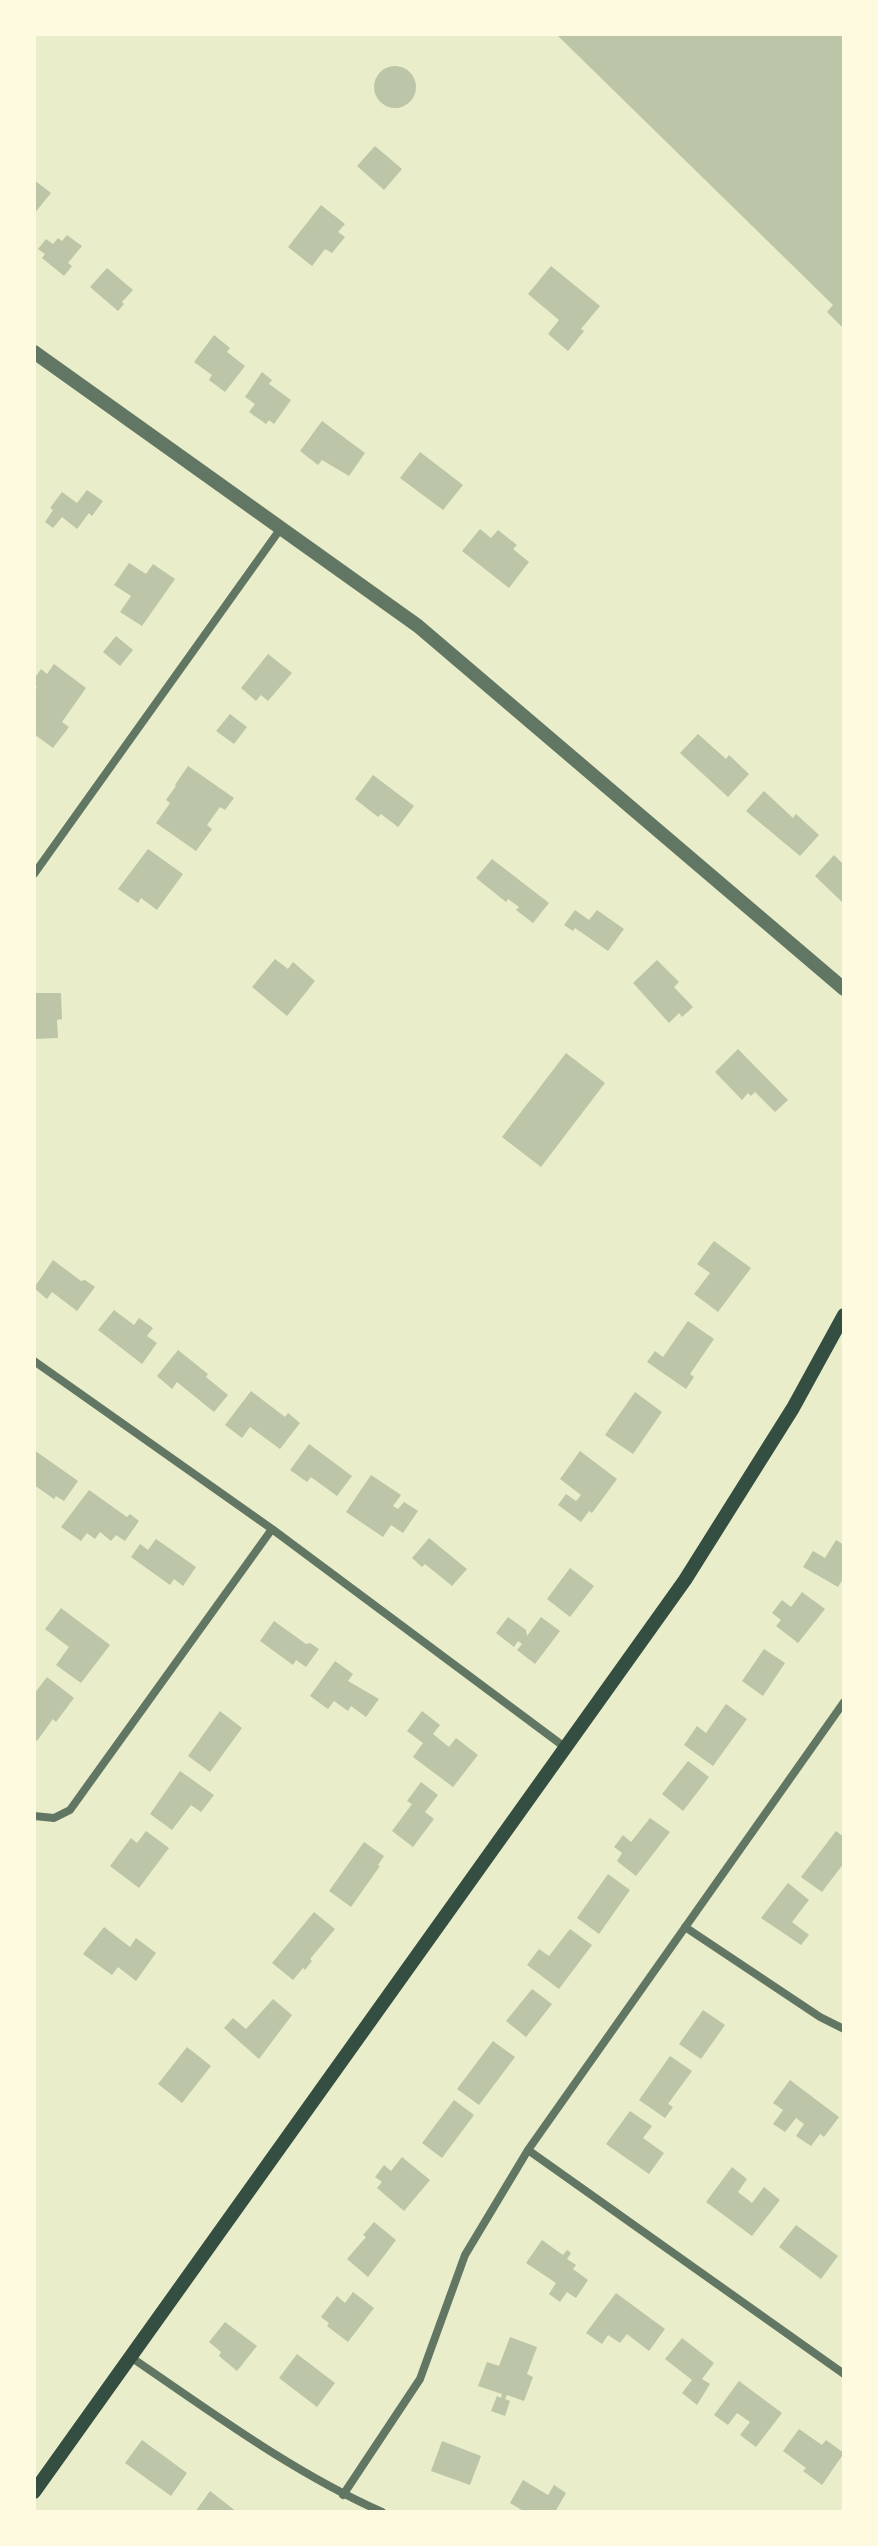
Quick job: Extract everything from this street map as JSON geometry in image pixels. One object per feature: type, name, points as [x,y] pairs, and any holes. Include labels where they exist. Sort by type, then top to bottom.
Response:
[{"type":"main road","points":[[34,2492],[685,1580],[793,1408],[844,1315]]},
{"type":"street","points":[[34,352],[418,626],[844,989]]},
{"type":"street","points":[[34,874],[281,528]]},
{"type":"street","points":[[34,1361],[272,1529],[566,1748]]},
{"type":"street","points":[[34,1816],[54,1818],[70,1810],[272,1529]]},
{"type":"street","points":[[343,2495],[420,2379],[465,2255],[528,2150],[844,1702]]},
{"type":"street","points":[[685,1927],[820,2017],[844,2029]]},
{"type":"street","points":[[528,2150],[844,2374]]},
{"type":"street","points":[[132,2358],[294,2467],[343,2495],[382,2512]]},
{"type":"building","points":[[556,34],[844,34],[844,329],[827,312],[833,305]]},
{"type":"building","points":[[395,66],[410,72],[416,87],[410,102],[395,108],[380,102],[374,87],[380,72]]},
{"type":"building","points":[[375,146],[402,169],[384,190],[357,166]]},
{"type":"building","points":[[34,180],[51,193],[34,214]]},
{"type":"building","points":[[321,205],[345,224],[338,232],[345,237],[332,253],[325,249],[312,266],[288,247]]},
{"type":"building","points":[[67,235],[82,246],[68,263],[72,266],[64,276],[42,258],[45,254],[38,249],[46,239],[53,244]]},
{"type":"building","points":[[551,266],[600,306],[568,351],[548,334],[559,320],[528,294]]},
{"type":"building","points":[[107,268],[133,290],[118,311],[90,287]]},
{"type":"building","points":[[214,335],[230,348],[227,352],[245,366],[225,392],[209,380],[212,375],[194,362]]},
{"type":"building","points":[[262,372],[272,380],[269,384],[291,400],[274,424],[269,420],[266,424],[249,412],[255,404],[245,397]]},
{"type":"building","points":[[322,421],[365,453],[349,476],[322,460],[318,465],[300,451]]},
{"type":"building","points":[[420,452],[463,485],[443,510],[400,478]]},
{"type":"building","points":[[87,490],[103,501],[77,529],[62,517],[53,528],[45,522],[53,510],[50,508],[62,492],[77,503]]},
{"type":"building","points":[[480,529],[491,538],[498,530],[517,545],[513,549],[529,562],[509,588],[462,551]]},
{"type":"building","points":[[129,563],[146,574],[153,564],[175,579],[142,626],[120,612],[131,596],[114,585]]},
{"type":"building","points":[[116,636],[133,650],[120,666],[103,652]]},
{"type":"building","points":[[268,654],[292,673],[268,701],[261,695],[256,701],[241,688]]},
{"type":"building","points":[[54,664],[86,688],[62,722],[69,727],[53,748],[34,734],[34,692],[37,687],[34,679],[41,669],[47,674]]},
{"type":"building","points":[[230,714],[247,727],[234,744],[216,731]]},
{"type":"building","points":[[698,734],[726,759],[729,755],[749,774],[728,797],[680,753]]},
{"type":"building","points":[[188,766],[234,798],[225,810],[220,807],[207,825],[212,829],[196,851],[156,823],[170,803],[166,800]]},
{"type":"building","points":[[373,775],[414,806],[398,827],[381,814],[378,817],[355,799]]},
{"type":"building","points":[[764,791],[793,818],[796,814],[819,835],[800,856],[746,811]]},
{"type":"building","points":[[148,849],[183,874],[157,910],[141,898],[138,903],[118,889]]},
{"type":"building","points":[[834,855],[844,865],[844,904],[815,876]]},
{"type":"building","points":[[492,859],[549,903],[533,923],[516,910],[519,907],[508,899],[506,902],[476,878]]},
{"type":"building","points":[[575,910],[589,920],[597,910],[624,929],[608,951],[575,928],[573,931],[564,925]]},
{"type":"building","points":[[275,959],[288,969],[293,962],[315,981],[287,1016],[252,987]]},
{"type":"building","points":[[657,960],[679,982],[674,987],[693,1007],[682,1017],[679,1013],[669,1023],[633,983]]},
{"type":"building","points":[[35,993],[61,993],[62,1019],[57,1020],[58,1038],[34,1039]]},
{"type":"building","points":[[738,1049],[788,1100],[775,1112],[755,1092],[751,1096],[748,1093],[742,1100],[715,1072]]},
{"type":"building","points":[[566,1053],[605,1083],[541,1167],[502,1137]]},
{"type":"building","points":[[714,1241],[751,1268],[718,1312],[694,1294],[710,1273],[697,1264]]},
{"type":"building","points":[[53,1260],[81,1281],[85,1280],[95,1287],[77,1311],[52,1292],[47,1299],[34,1288]]},
{"type":"building","points":[[114,1310],[134,1325],[139,1318],[153,1328],[147,1336],[157,1343],[142,1364],[98,1330]]},
{"type":"building","points":[[688,1321],[714,1339],[690,1374],[694,1377],[686,1389],[647,1362],[655,1351],[663,1357]]},
{"type":"building","points":[[178,1350],[228,1395],[214,1412],[177,1382],[172,1389],[157,1376]]},
{"type":"building","points":[[251,1391],[285,1417],[288,1413],[300,1423],[280,1449],[250,1427],[242,1438],[225,1425]]},
{"type":"building","points":[[635,1392],[662,1412],[633,1454],[605,1435]]},
{"type":"building","points":[[309,1444],[352,1476],[337,1496],[311,1477],[307,1482],[290,1470]]},
{"type":"building","points":[[34,1450],[78,1481],[64,1501],[56,1496],[54,1499],[34,1485]]},
{"type":"building","points":[[580,1451],[617,1479],[592,1513],[589,1511],[581,1522],[558,1505],[566,1494],[576,1501],[581,1495],[560,1479]]},
{"type":"building","points":[[371,1475],[401,1495],[393,1506],[398,1509],[404,1502],[418,1511],[403,1533],[391,1525],[383,1537],[346,1512]]},
{"type":"building","points":[[89,1490],[127,1517],[130,1514],[139,1521],[125,1541],[116,1535],[111,1541],[100,1532],[95,1539],[87,1533],[81,1541],[61,1527]]},
{"type":"building","points":[[429,1538],[467,1569],[452,1586],[425,1564],[422,1567],[412,1558]]},
{"type":"building","points":[[156,1539],[196,1567],[183,1586],[174,1579],[170,1585],[131,1557],[140,1544],[148,1550]]},
{"type":"building","points":[[836,1540],[844,1545],[844,1577],[838,1587],[803,1567],[813,1551],[825,1558]]},
{"type":"building","points":[[570,1568],[594,1586],[570,1617],[547,1599]]},
{"type":"building","points":[[802,1592],[825,1609],[798,1643],[776,1626],[781,1620],[772,1613],[782,1600],[791,1607]]},
{"type":"building","points":[[61,1608],[110,1645],[81,1683],[56,1665],[69,1647],[45,1629]]},
{"type":"building","points":[[508,1617],[526,1630],[527,1636],[541,1617],[560,1631],[535,1664],[517,1650],[522,1644],[518,1641],[514,1647],[496,1633]]},
{"type":"building","points":[[274,1621],[306,1644],[319,1649],[306,1667],[296,1660],[293,1665],[260,1641]]},
{"type":"building","points":[[764,1649],[785,1663],[763,1696],[742,1681]]},
{"type":"building","points":[[335,1661],[353,1674],[348,1681],[379,1699],[366,1717],[351,1706],[348,1711],[334,1701],[328,1709],[310,1696]]},
{"type":"building","points":[[47,1677],[74,1698],[37,1741],[34,1739],[34,1694]]},
{"type":"building","points":[[726,1704],[747,1719],[713,1766],[684,1745],[697,1726],[706,1733]]},
{"type":"building","points":[[220,1711],[242,1728],[210,1772],[188,1756]]},
{"type":"building","points":[[422,1711],[440,1725],[433,1734],[449,1747],[456,1738],[478,1755],[453,1787],[413,1757],[423,1743],[407,1731]]},
{"type":"building","points":[[688,1761],[709,1777],[683,1811],[662,1794]]},
{"type":"building","points":[[180,1771],[214,1795],[201,1812],[191,1805],[172,1830],[150,1814]]},
{"type":"building","points":[[421,1782],[438,1795],[425,1812],[434,1819],[413,1847],[392,1831],[412,1804],[407,1801]]},
{"type":"building","points":[[650,1818],[670,1832],[636,1876],[617,1861],[622,1853],[614,1847],[623,1835],[631,1842]]},
{"type":"building","points":[[146,1831],[169,1848],[139,1888],[110,1866],[131,1838],[137,1843]]},
{"type":"building","points":[[836,1831],[844,1837],[844,1863],[822,1892],[801,1877]]},
{"type":"building","points":[[364,1842],[384,1856],[351,1907],[329,1891]]},
{"type":"building","points":[[608,1874],[630,1890],[599,1934],[577,1918]]},
{"type":"building","points":[[788,1883],[809,1900],[792,1922],[809,1935],[801,1945],[761,1918]]},
{"type":"building","points":[[314,1912],[335,1929],[310,1959],[312,1961],[305,1970],[303,1968],[293,1980],[272,1963]]},
{"type":"building","points":[[104,1927],[130,1947],[136,1938],[156,1953],[136,1981],[118,1967],[112,1975],[83,1954]]},
{"type":"building","points":[[570,1929],[592,1945],[559,1989],[527,1965],[539,1949],[549,1956]]},
{"type":"building","points":[[532,1989],[552,2004],[526,2037],[506,2021]]},
{"type":"building","points":[[273,1999],[292,2015],[259,2059],[224,2028],[233,2018],[246,2029]]},
{"type":"building","points":[[703,2010],[725,2025],[701,2059],[679,2044]]},
{"type":"building","points":[[493,2041],[515,2057],[479,2105],[457,2089]]},
{"type":"building","points":[[187,2047],[211,2066],[182,2103],[158,2084]]},
{"type":"building","points":[[670,2056],[692,2071],[668,2104],[673,2107],[665,2118],[639,2100]]},
{"type":"building","points":[[790,2080],[839,2117],[824,2137],[820,2134],[811,2146],[796,2136],[804,2124],[796,2118],[785,2132],[773,2124],[783,2110],[773,2103]]},
{"type":"building","points":[[454,2100],[474,2115],[442,2158],[422,2143]]},
{"type":"building","points":[[630,2111],[652,2126],[643,2138],[664,2153],[649,2174],[606,2144]]},
{"type":"building","points":[[402,2157],[430,2180],[404,2211],[377,2188],[382,2182],[375,2177],[384,2165],[391,2171]]},
{"type":"building","points":[[732,2167],[747,2179],[738,2192],[752,2203],[764,2187],[780,2200],[752,2236],[706,2202]]},
{"type":"building","points":[[374,2222],[396,2240],[368,2277],[347,2259]]},
{"type":"building","points":[[796,2225],[838,2256],[821,2279],[779,2247]]},
{"type":"building","points":[[542,2240],[563,2255],[567,2250],[571,2253],[567,2259],[576,2265],[573,2269],[588,2280],[576,2298],[567,2292],[560,2302],[549,2294],[556,2283],[526,2263]]},
{"type":"building","points":[[353,2292],[374,2308],[348,2342],[327,2326],[329,2323],[321,2317],[337,2296],[345,2303]]},
{"type":"building","points":[[616,2293],[665,2329],[649,2351],[627,2334],[620,2343],[608,2335],[602,2344],[586,2333]]},
{"type":"building","points":[[225,2322],[257,2346],[237,2371],[219,2356],[221,2352],[209,2342]]},
{"type":"building","points":[[510,2337],[537,2347],[527,2374],[533,2377],[524,2401],[507,2395],[505,2399],[510,2401],[505,2416],[491,2411],[497,2396],[501,2398],[502,2394],[478,2386],[487,2362],[499,2366]]},
{"type":"building","points":[[682,2338],[714,2363],[702,2379],[710,2384],[697,2405],[682,2393],[692,2380],[665,2359]]},
{"type":"building","points":[[297,2354],[335,2383],[317,2407],[279,2378]]},
{"type":"building","points":[[739,2381],[782,2413],[756,2447],[740,2435],[750,2422],[737,2413],[728,2425],[714,2415]]},
{"type":"building","points":[[799,2429],[822,2445],[826,2440],[844,2453],[822,2485],[783,2451]]},
{"type":"building","points":[[142,2440],[187,2473],[171,2496],[125,2463]]},
{"type":"building","points":[[442,2441],[481,2456],[470,2485],[431,2471]]},
{"type":"building","points":[[523,2480],[548,2495],[554,2485],[566,2493],[555,2512],[525,2512],[510,2503]]},
{"type":"building","points":[[210,2491],[237,2512],[195,2512]]}]
